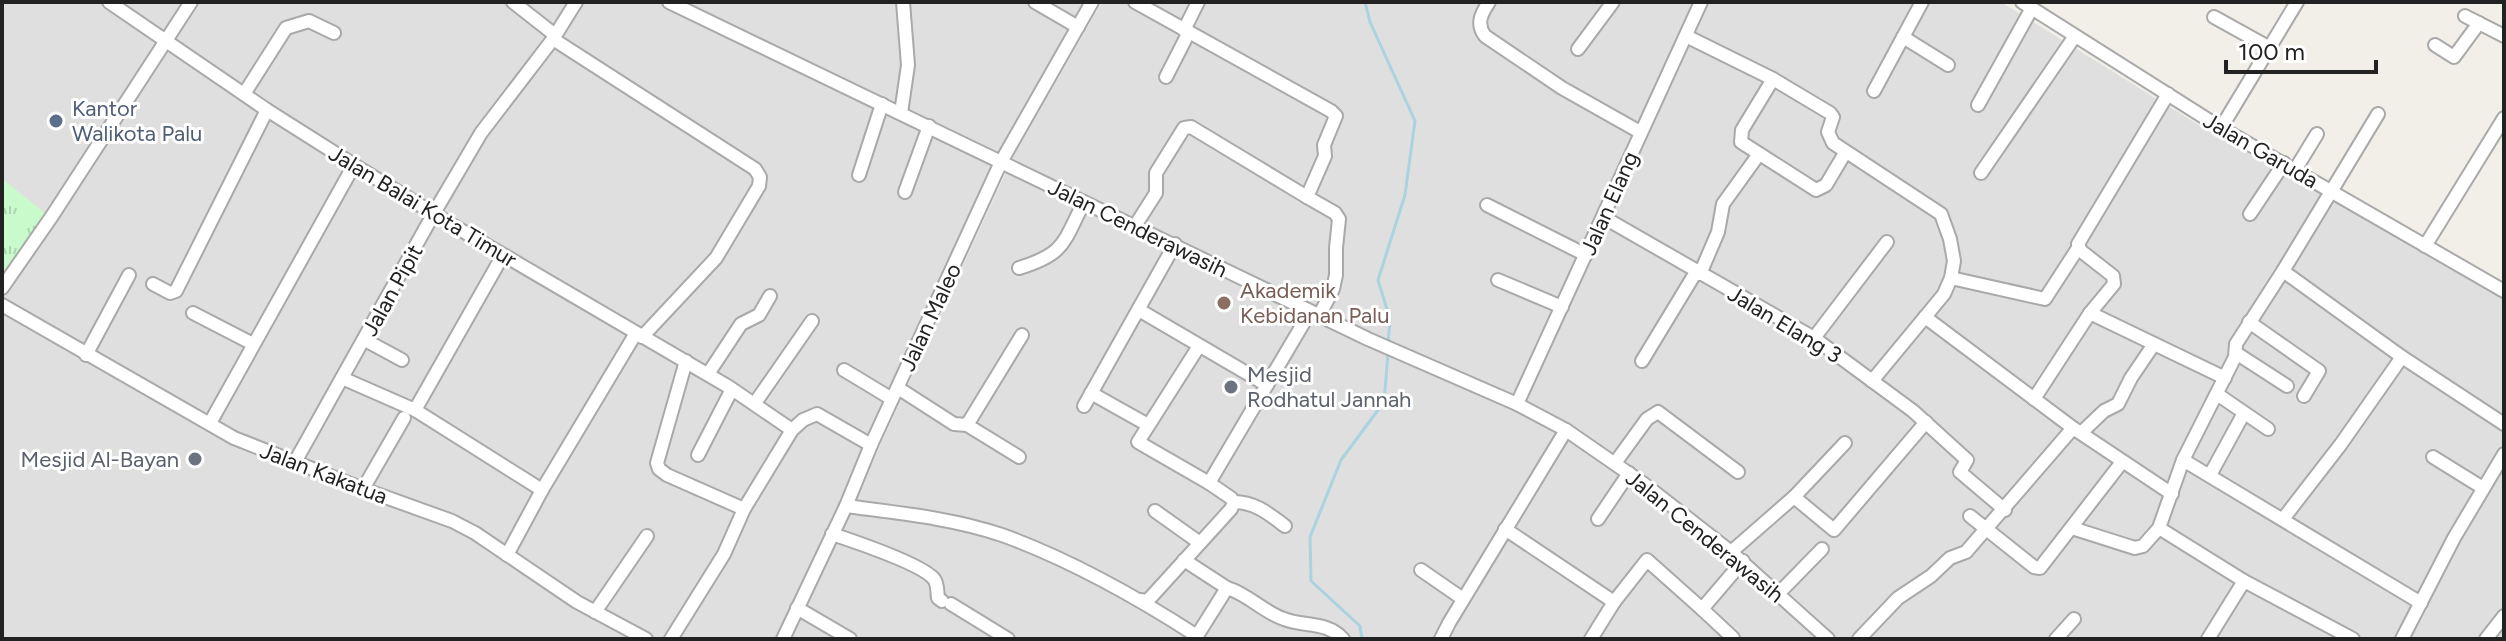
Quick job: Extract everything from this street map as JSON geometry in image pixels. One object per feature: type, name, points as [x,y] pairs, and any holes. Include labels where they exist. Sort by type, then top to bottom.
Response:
[{"type":"street","name":"Jalan Balai Kota Timur","points":[[109,2],[354,165],[708,374],[792,430]]},
{"type":"street","points":[[2,288],[191,2]]},
{"type":"street","points":[[507,555],[542,490],[639,335],[725,245],[759,186],[760,177],[755,169],[554,37],[513,2]]},
{"type":"street","name":"Jalan Pipit","points":[[295,462],[481,133],[554,37],[576,2]]},
{"type":"street","name":"Jalan Cenderawasih","points":[[669,2],[1315,314],[1517,404],[1566,430],[1629,473],[1743,561],[1820,636]]},
{"type":"street","points":[[901,113],[908,65],[903,2]]},
{"type":"street","points":[[1035,2],[1078,27]]},
{"type":"street","name":"Jalan Maleo","points":[[783,639],[1001,162],[1092,2]]},
{"type":"street","points":[[1135,2],[1336,116],[1324,145],[1325,156],[1307,197]]},
{"type":"street","points":[[1166,77],[1198,2]]},
{"type":"street","points":[[1489,2],[1480,18],[1480,29],[1485,36],[1562,88],[1640,132]]},
{"type":"street","points":[[1578,49],[1613,2]]},
{"type":"street","points":[[1874,91],[1922,2]]},
{"type":"street","points":[[2221,128],[2297,2]]},
{"type":"street","name":"Jalan Elang","points":[[1517,404],[1686,36],[1696,4]]},
{"type":"street","points":[[1978,105],[2027,5]]},
{"type":"street","name":"Jalan Garuda","points":[[2027,5],[2221,128],[2504,291]]},
{"type":"street","points":[[2465,16],[2504,36]]},
{"type":"street","points":[[2214,17],[2270,48]]},
{"type":"street","points":[[244,94],[286,28],[309,21],[334,33]]},
{"type":"street","points":[[2435,45],[2454,57],[2479,23]]},
{"type":"street","points":[[1686,36],[1773,79],[1833,116],[1828,138],[1845,153],[1941,214],[1954,261],[1951,278],[1944,294],[1872,381]]},
{"type":"street","points":[[1981,173],[2075,36]]},
{"type":"street","points":[[1903,37],[1948,65]]},
{"type":"street","points":[[1773,79],[1741,134],[1741,142],[1816,190],[1826,185],[1845,153]]},
{"type":"street","points":[[1951,278],[2045,299],[2168,94]]},
{"type":"street","points":[[859,175],[882,104]]},
{"type":"street","points":[[153,284],[170,293],[176,291],[267,110]]},
{"type":"street","points":[[2072,528],[2135,548],[2145,544],[2159,528],[2183,460],[2225,378],[2236,353],[2236,344],[2333,192],[2378,114]]},
{"type":"street","points":[[2425,246],[2504,118]]},
{"type":"street","points":[[905,192],[929,126]]},
{"type":"street","points":[[1135,226],[1156,193],[1156,173],[1182,130],[1188,126],[1335,213],[1339,219],[1333,289],[1267,385],[1209,483]]},
{"type":"street","points":[[2250,214],[2317,134]]},
{"type":"street","points":[[1642,361],[1698,273],[1718,232],[1723,204],[1759,154]]},
{"type":"street","points":[[210,423],[354,165]]},
{"type":"street","points":[[1019,268],[1052,256],[1061,247],[1084,202]]},
{"type":"street","points":[[1487,205],[1586,255]]},
{"type":"street","name":"Jalan Elang 3","points":[[1603,217],[1814,338],[1956,448],[1967,460],[1960,472],[2005,510]]},
{"type":"street","points":[[1814,338],[1887,242]]},
{"type":"street","points":[[1084,406],[1175,244]]},
{"type":"street","points":[[2034,399],[2090,313],[2114,284],[2113,276],[2078,248]]},
{"type":"street","points":[[415,410],[503,255]]},
{"type":"street","points":[[2283,271],[2348,320],[2504,424]]},
{"type":"street","points":[[86,355],[129,275]]},
{"type":"street","points":[[1498,280],[1562,307]]},
{"type":"street","points":[[708,374],[741,324],[757,317],[770,296]]},
{"type":"street","name":"Jalan Kakatua","points":[[2,305],[251,446],[452,521],[595,612],[646,639]]},
{"type":"street","points":[[1139,310],[1267,385]]},
{"type":"street","points":[[193,313],[253,344]]},
{"type":"street","points":[[2090,313],[2225,378]]},
{"type":"street","points":[[1925,317],[2077,430],[2172,494]]},
{"type":"street","points":[[750,400],[812,321]]},
{"type":"street","points":[[2249,322],[2318,370],[2304,396]]},
{"type":"street","points":[[967,425],[1022,335]]},
{"type":"street","points":[[365,340],[402,360]]},
{"type":"street","points":[[1859,639],[1898,598],[1931,576],[1950,558],[1966,552],[2077,430],[2118,404],[2154,344]]},
{"type":"street","points":[[1199,346],[1139,439],[1140,444],[1209,483],[1234,502]]},
{"type":"street","points":[[2236,353],[2287,386]]},
{"type":"street","points":[[2283,519],[2402,357]]},
{"type":"street","points":[[686,361],[658,468],[667,475],[744,509]]},
{"type":"street","points":[[844,370],[954,424],[967,425],[1019,457]]},
{"type":"street","points":[[342,378],[415,410],[542,490]]},
{"type":"street","points":[[698,455],[732,389]]},
{"type":"street","points":[[1091,393],[1148,425]]},
{"type":"street","points":[[2217,394],[2268,429]]},
{"type":"street","points":[[1615,463],[1647,419],[1658,412],[1738,472]]},
{"type":"street","points":[[2210,475],[2244,413]]},
{"type":"street","points":[[671,639],[724,554],[744,509],[792,430],[803,420],[817,414],[871,445]]},
{"type":"street","points":[[363,489],[404,418]]},
{"type":"street","points":[[1794,497],[1834,530],[1926,422]]},
{"type":"street","points":[[1441,639],[1566,430]]},
{"type":"street","points":[[1731,552],[1794,497],[1845,443]]},
{"type":"street","points":[[2402,639],[2504,454]]},
{"type":"street","points":[[2433,457],[2483,488]]},
{"type":"street","points":[[2183,460],[2421,603]]},
{"type":"street","points":[[1970,516],[2037,568],[2044,566],[2122,462]]},
{"type":"street","points":[[1598,519],[1629,473]]},
{"type":"street","points":[[1234,502],[1257,507],[1285,526]]},
{"type":"street","points":[[1140,600],[1147,601],[1152,596],[1234,502]]},
{"type":"street","points":[[846,506],[935,519],[1002,536],[1062,560],[1140,600],[1196,637],[1227,588]]},
{"type":"street","points":[[1155,511],[1200,543]]},
{"type":"street","points":[[2159,528],[2244,581],[2353,639]]},
{"type":"street","points":[[1505,529],[1614,602]]},
{"type":"street","points":[[832,534],[891,555],[929,575],[934,579],[938,598],[1008,639]]},
{"type":"street","points":[[595,612],[647,536]]},
{"type":"street","points":[[1778,594],[1822,549]]},
{"type":"street","points":[[1184,560],[1267,612],[1294,622],[1318,624],[1338,633],[1343,639]]},
{"type":"street","points":[[1591,639],[1614,602],[1647,560],[1733,638]]},
{"type":"street","points":[[1702,609],[1743,561]]},
{"type":"street","points":[[1421,570],[1463,599]]},
{"type":"street","points":[[2208,639],[2244,581]]},
{"type":"street","points":[[797,608],[850,639]]},
{"type":"street","points":[[2486,639],[2504,616]]},
{"type":"street","points":[[2056,639],[2074,619]]},
{"type":"shaded area","points":[[2,2],[1084,2],[988,174],[779,639],[2,639]]},
{"type":"shaded area","points":[[1102,2],[2001,2],[2205,129],[2504,298],[2504,639],[791,639],[1013,157]]},
{"type":"green space","points":[[2,179],[50,217],[2,293]]},
{"type":"waterway","points":[[1365,2],[1370,22],[1415,121],[1405,195],[1378,280],[1390,319],[1388,345]]},
{"type":"waterway","points":[[1362,639],[1360,626],[1311,581],[1310,537],[1341,460],[1384,402],[1388,353]]},
{"type":"place","name":"Kantor Walikota Palu","points":[[56,121]]},
{"type":"place","name":"Akademik Kebidanan Palu","points":[[1224,303]]},
{"type":"place","name":"Mesjid Rodhatul Jannah","points":[[1231,387]]},
{"type":"place","name":"Mesjid Al-Bayan","points":[[195,459]]}]
